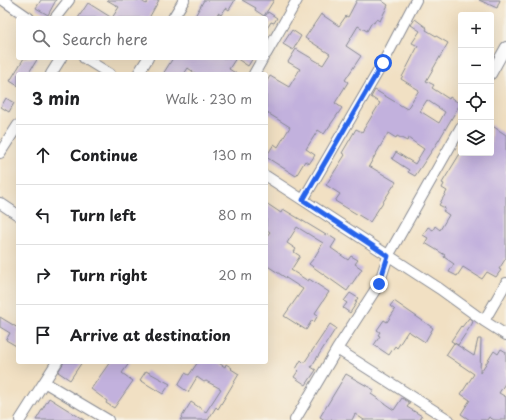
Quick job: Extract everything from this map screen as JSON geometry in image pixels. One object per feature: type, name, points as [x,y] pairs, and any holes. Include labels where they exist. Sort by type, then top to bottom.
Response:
[{"type":"street","points":[[3,0],[26,16]]},
{"type":"street","points":[[57,16],[69,0]]},
{"type":"street","points":[[173,16],[184,0]]},
{"type":"street","points":[[268,51],[297,0]]},
{"type":"street","points":[[303,200],[383,63],[416,0]]},
{"type":"street","points":[[494,69],[506,47]]},
{"type":"street","points":[[52,72],[60,60]]},
{"type":"street","points":[[87,60],[107,72]]},
{"type":"street","points":[[139,72],[147,60]]},
{"type":"street","points":[[255,72],[262,60]]},
{"type":"street","points":[[0,153],[16,128]]},
{"type":"street","points":[[295,420],[337,349],[379,284],[388,256],[458,132]]},
{"type":"street","points":[[268,177],[440,289],[484,322],[506,335]]},
{"type":"street","points":[[0,203],[16,214]]},
{"type":"street","points":[[484,322],[506,283]]},
{"type":"street","points":[[337,349],[449,420]]},
{"type":"street","points":[[20,420],[56,364]]},
{"type":"street","points":[[44,382],[108,420]]},
{"type":"building","points":[[41,0],[56,0],[48,15],[36,8]]},
{"type":"building","points":[[107,0],[140,0],[146,4],[149,0],[159,0],[150,16],[113,16],[119,7]]},
{"type":"building","points":[[204,0],[235,0],[229,10],[226,8],[221,15],[218,13],[216,16],[195,16]]},
{"type":"building","points":[[242,0],[274,0],[264,16],[255,10],[256,8]]},
{"type":"building","points":[[357,0],[381,0],[388,5],[380,21],[376,19],[374,23],[372,22],[367,31],[358,26],[346,46],[361,56],[345,80],[348,82],[335,103],[342,108],[324,134],[318,130],[306,149],[315,155],[309,164],[305,161],[296,176],[268,158],[268,154],[274,144],[278,147],[290,127],[268,113],[268,80],[270,76],[289,87],[300,69],[288,62],[296,49],[323,65],[330,54],[305,38],[321,14],[339,26],[346,16],[348,17]]},
{"type":"building","points":[[479,0],[500,0],[497,8]]},
{"type":"building","points":[[88,3],[109,16],[79,16]]},
{"type":"building","points":[[268,12],[277,18],[274,23],[271,22],[268,27],[268,16],[265,16]]},
{"type":"building","points":[[415,19],[427,28],[426,30],[448,43],[426,81],[434,85],[432,88],[449,99],[450,97],[458,103],[458,107],[439,140],[415,176],[408,172],[409,170],[392,159],[396,152],[415,164],[424,149],[408,138],[407,141],[397,136],[396,138],[388,133],[369,166],[396,182],[370,222],[335,201],[340,194],[326,185],[345,155],[342,153],[356,129],[362,132],[380,103],[371,97],[375,90],[407,109],[419,90],[401,79],[418,46],[412,43],[420,31],[411,25]],"holes":[[[427,100],[445,112],[439,123],[420,111]]]},
{"type":"building","points":[[292,30],[301,36],[293,50],[283,44]]},
{"type":"building","points":[[23,60],[37,60],[29,72],[16,72],[16,85],[10,81]]},
{"type":"building","points":[[172,60],[235,60],[229,69],[234,72],[193,72],[188,68],[185,72],[164,72]]},
{"type":"building","points":[[239,60],[252,60],[248,66]]},
{"type":"building","points":[[6,98],[14,103],[9,112],[1,107]]},
{"type":"building","points":[[494,127],[506,135],[506,258],[496,277],[487,272],[482,279],[463,267],[457,276],[449,272],[454,264],[444,257],[445,255],[425,243],[428,238],[423,235],[428,227],[433,230],[435,226],[440,230],[449,215],[443,211],[445,208],[439,205],[447,191],[442,188],[444,184],[442,183],[459,156],[494,156]]},
{"type":"building","points":[[268,204],[281,213],[283,209],[336,240],[331,248],[348,260],[351,256],[358,260],[355,264],[362,269],[347,291],[309,264],[323,243],[297,227],[287,243],[296,249],[294,252],[300,256],[291,270],[308,281],[309,279],[329,292],[315,313],[318,315],[314,322],[312,320],[306,330],[284,316],[303,289],[268,266],[268,234],[270,232],[268,230]]},
{"type":"building","points":[[350,293],[358,298],[350,313],[343,308],[347,303],[344,301]]},
{"type":"building","points":[[394,301],[433,328],[425,342],[408,331],[397,348],[395,346],[389,355],[374,345],[380,336],[378,335],[380,332],[377,330],[384,320],[387,322],[395,310],[390,306]]},
{"type":"building","points":[[0,317],[16,327],[16,346],[6,340],[10,333],[0,327]]},
{"type":"building","points":[[469,318],[473,321],[472,324],[458,345],[451,341],[461,326],[462,327]]},
{"type":"building","points":[[330,324],[336,328],[311,367],[316,370],[306,385],[294,377],[298,371],[296,369],[301,360],[304,363]]},
{"type":"building","points":[[478,339],[481,339],[480,373],[494,351],[498,354],[501,349],[506,352],[506,382],[499,393],[506,397],[506,420],[494,420],[489,417],[487,420],[470,420],[461,414],[470,400],[461,394],[474,374],[446,355],[454,343],[474,356]]},
{"type":"building","points":[[63,364],[81,364],[70,380],[58,372]]},
{"type":"building","points":[[109,364],[129,364],[122,373],[133,381],[114,408],[106,403],[107,401],[91,389]]},
{"type":"building","points":[[197,364],[220,364],[225,367],[226,364],[239,374],[218,409],[216,407],[208,420],[180,420],[191,402],[206,412],[221,389],[206,381],[204,382],[197,377],[188,392],[178,385],[185,373],[189,375]]},
{"type":"building","points":[[146,371],[170,384],[163,394],[140,380]]},
{"type":"building","points":[[346,374],[374,390],[371,394],[394,410],[402,398],[410,403],[407,407],[422,416],[420,420],[364,420],[355,414],[352,420],[325,420],[320,417]]},
{"type":"building","points":[[49,398],[84,420],[36,420]]},
{"type":"route","points":[[379,284],[388,256],[303,200],[383,63]]}]
